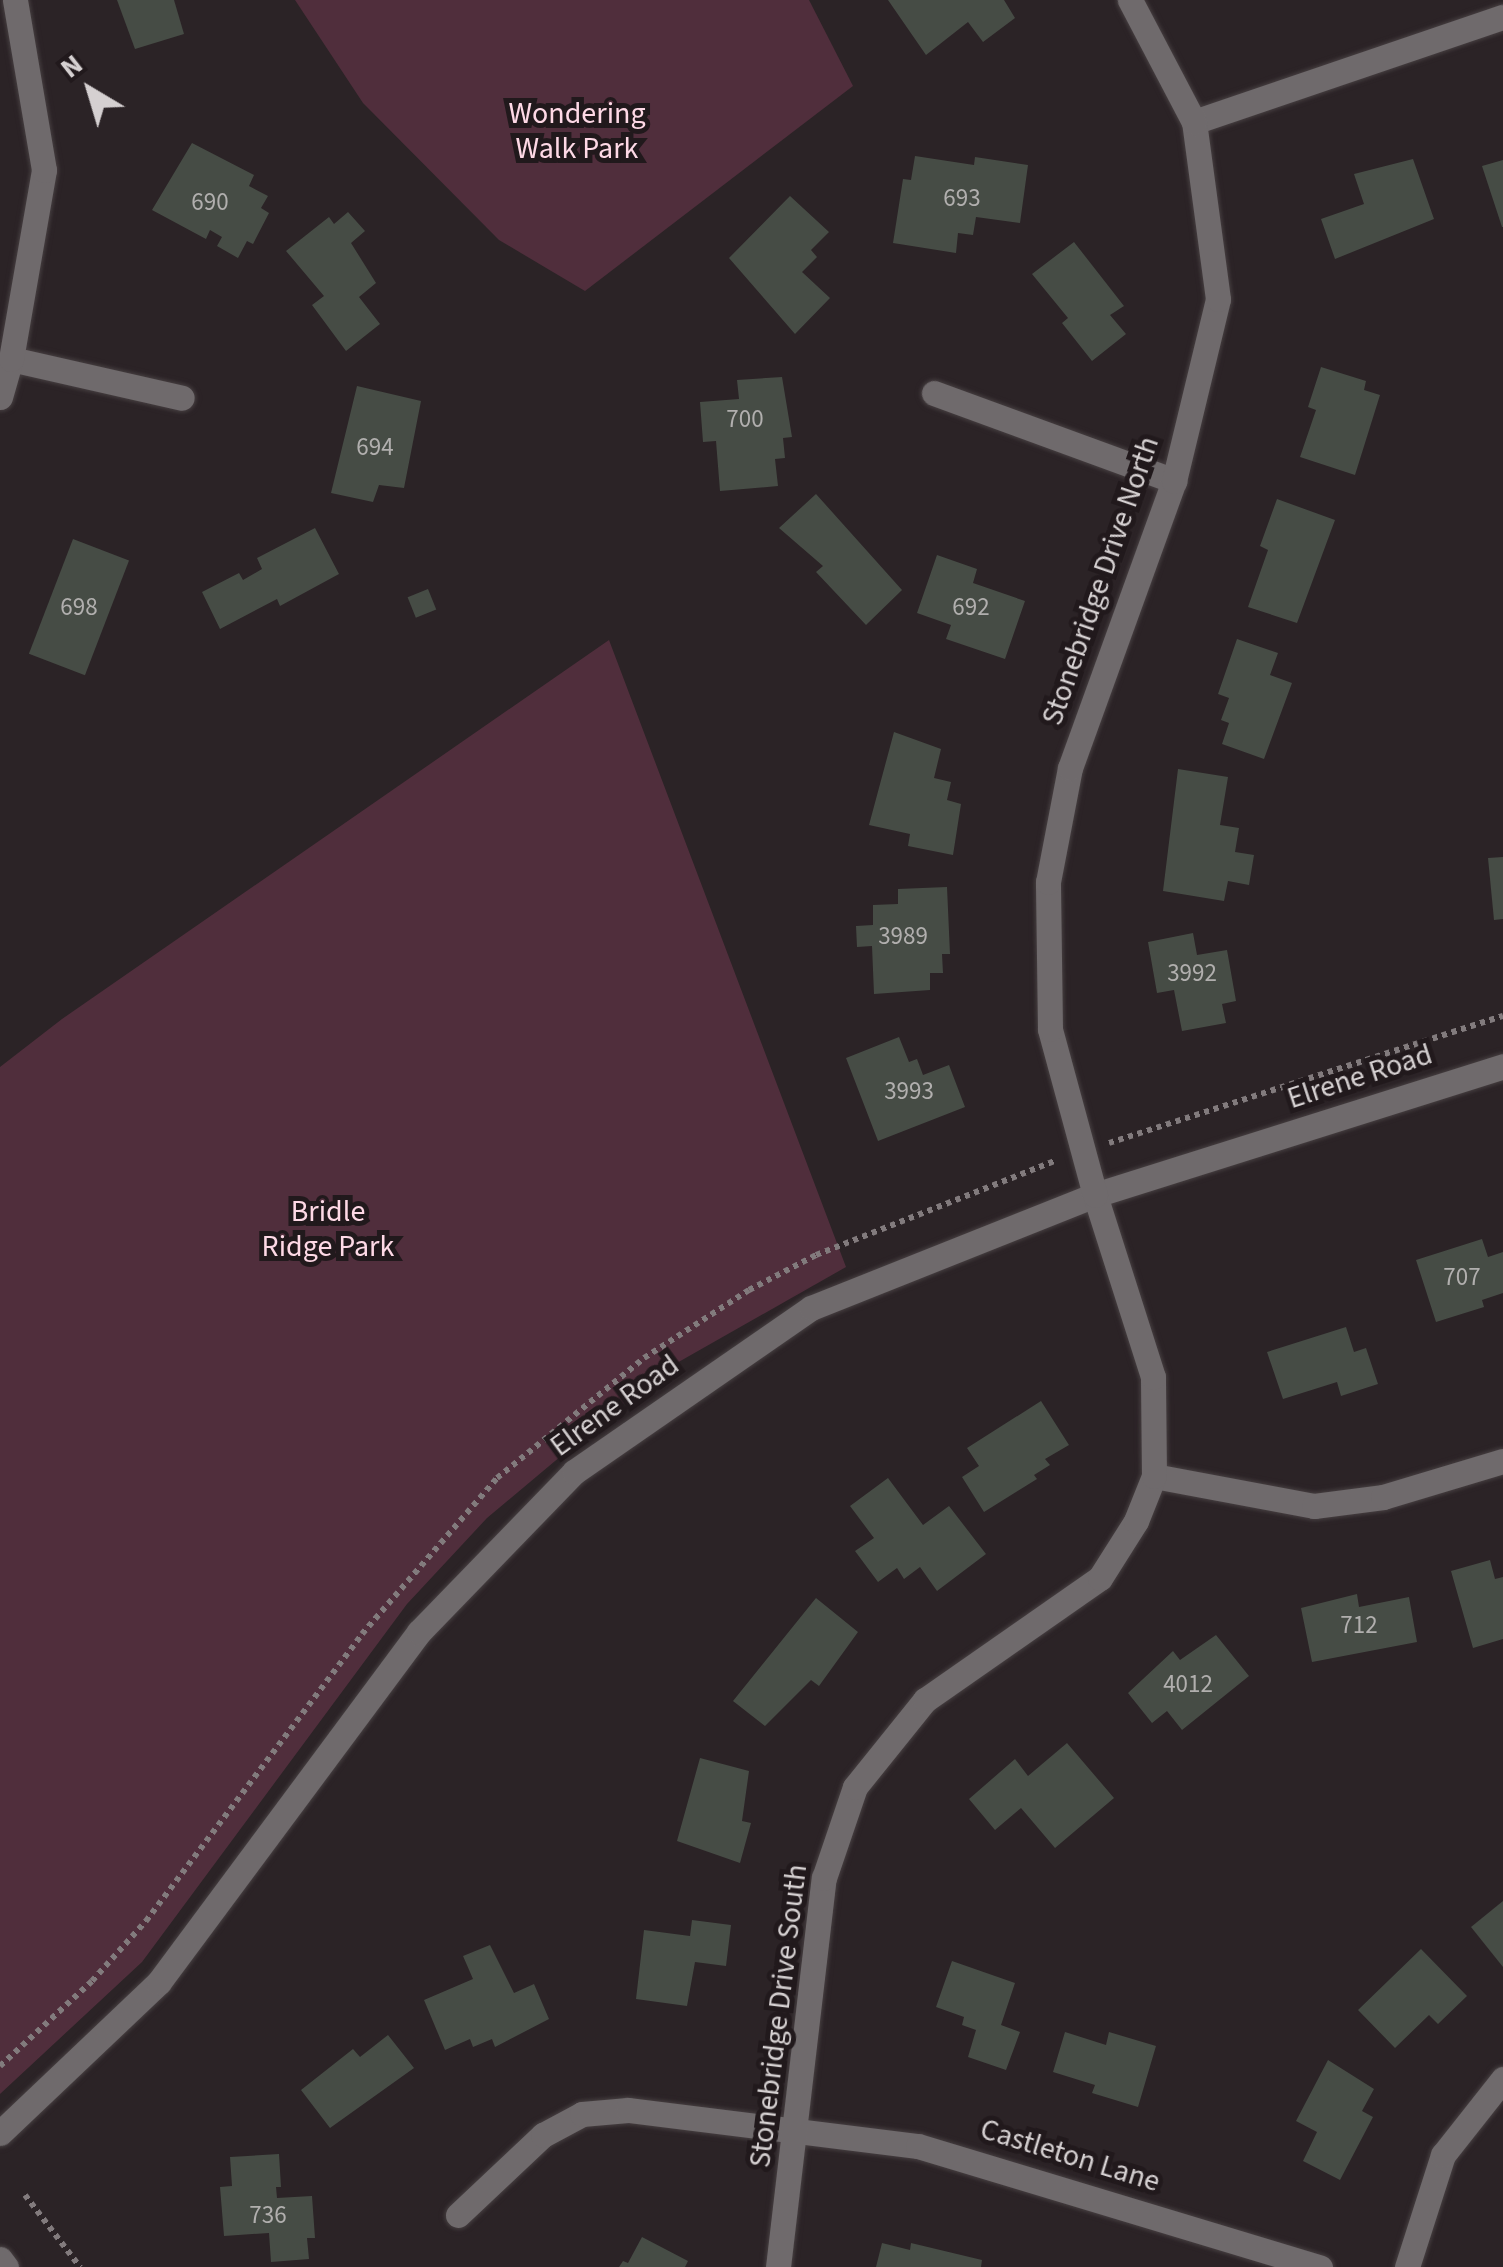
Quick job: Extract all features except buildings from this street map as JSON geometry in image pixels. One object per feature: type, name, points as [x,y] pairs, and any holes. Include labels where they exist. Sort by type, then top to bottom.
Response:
[{"type":"street","points":[[0,398],[12,359],[44,170],[16,0]]},
{"type":"street","name":"Stonebridge Drive North","points":[[1095,1196],[1050,1028],[1048,882],[1070,768],[1174,481],[1218,299],[1194,122],[1130,0]]},
{"type":"street","points":[[1194,122],[1503,17]]},
{"type":"street","points":[[12,359],[182,398]]},
{"type":"street","points":[[934,393],[1174,481]]},
{"type":"street","name":"Elrene Road","points":[[0,2133],[159,1982],[420,1632],[574,1472],[811,1308],[1095,1196],[1503,1066]]},
{"type":"street","name":"Stonebridge Drive South","points":[[778,2267],[824,1878],[855,1787],[925,1700],[1100,1578],[1136,1521],[1154,1476],[1153,1377],[1095,1196]]},
{"type":"street","points":[[1154,1476],[1314,1506],[1383,1497],[1503,1462]]},
{"type":"street","points":[[1406,2267],[1444,2155],[1503,2080]]},
{"type":"street","name":"Castleton Lane","points":[[458,2215],[543,2135],[582,2114],[628,2110],[797,2128],[937,2151],[1320,2267]]},
{"type":"street","points":[[0,2260],[6,2267]]},
{"type":"path","points":[[0,2066],[92,1981],[146,1921],[362,1634],[446,1532],[524,1454],[644,1358],[749,1290],[816,1255],[970,1192],[1503,1016]]},
{"type":"path","points":[[25,2195],[80,2267]]},
{"type":"green space","name":"Wondering Walk Park","points":[[295,0],[809,0],[853,86],[585,291],[499,240],[363,103]]},
{"type":"green space","name":"Bridle Ridge Park","points":[[609,640],[846,1267],[661,1372],[487,1518],[407,1604],[142,1962],[0,2094],[0,1067],[62,1019]]}]
